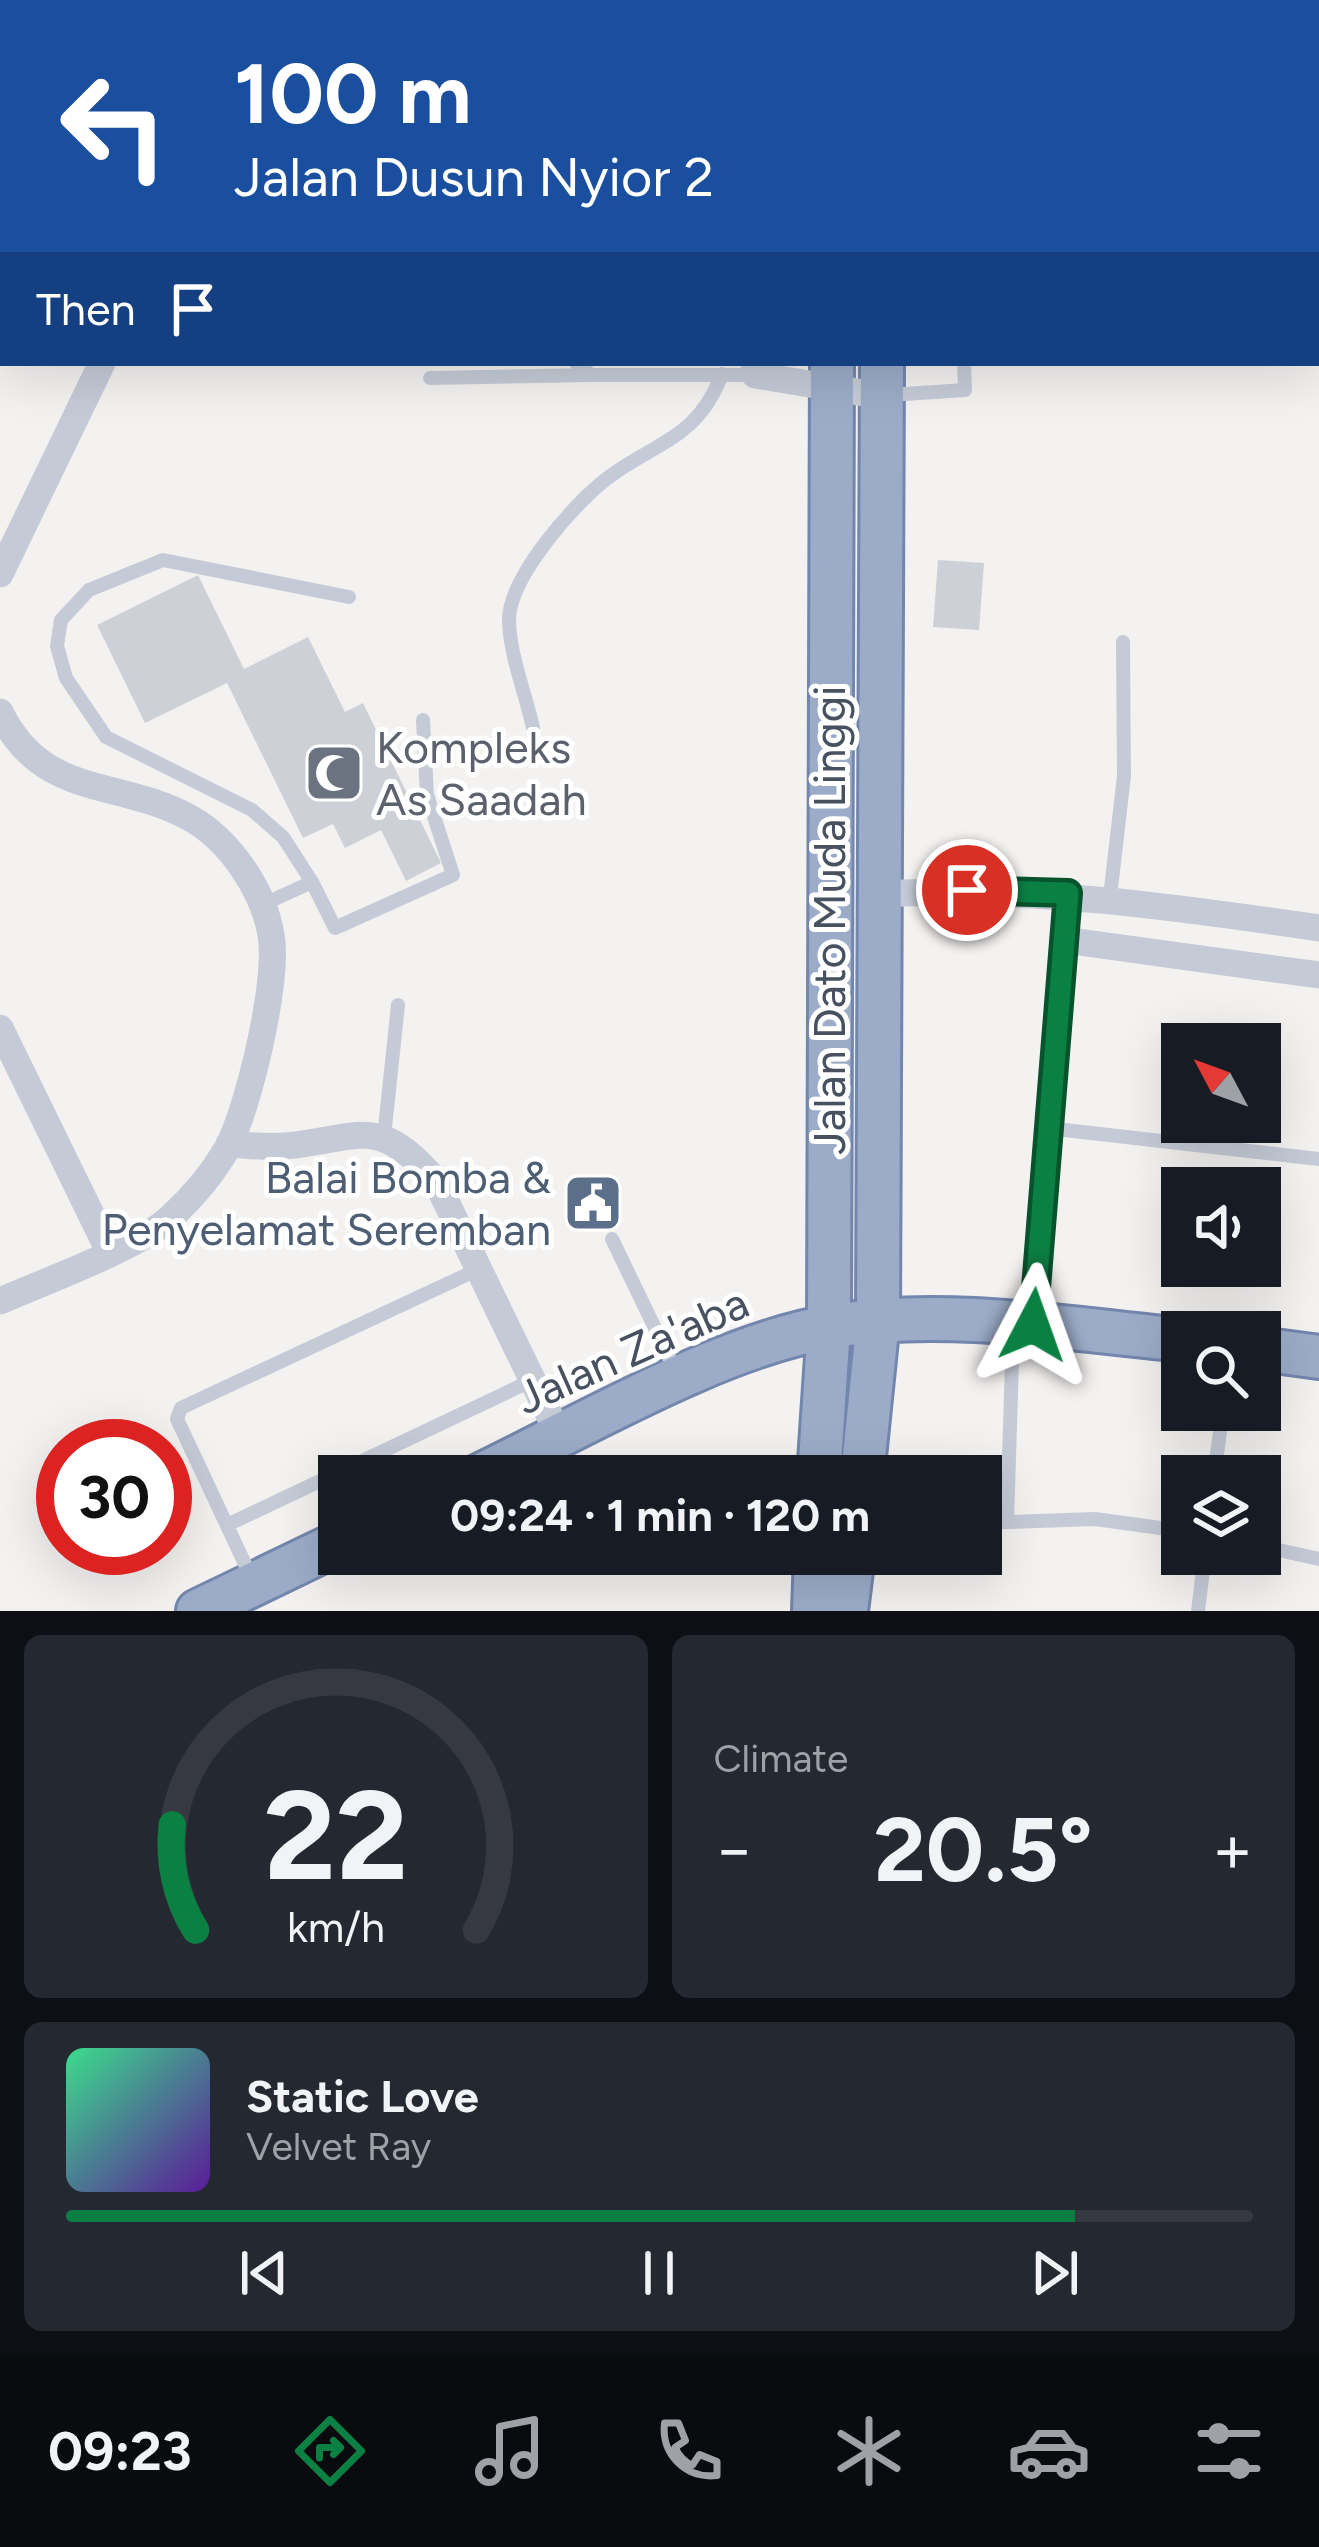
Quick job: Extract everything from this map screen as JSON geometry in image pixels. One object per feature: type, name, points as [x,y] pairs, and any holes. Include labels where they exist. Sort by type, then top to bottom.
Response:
[{"type":"highway","name":"Jalan Dato Muda Linggi","points":[[821,1455],[830,1327],[832,376]]},
{"type":"highway","name":"Jalan Dato Muda Linggi","points":[[864,1455],[878,1320],[882,379]]},
{"type":"highway","name":"Jalan Za'aba","points":[[523,1455],[680,1380],[784,1337],[830,1327],[878,1320],[1023,1325],[1161,1338]]},
{"type":"highway","points":[[1281,1352],[1319,1357]]},
{"type":"highway","points":[[198,1611],[318,1553]]},
{"type":"highway","points":[[814,1611],[815,1575]]},
{"type":"highway","points":[[846,1611],[850,1575]]},
{"type":"street","points":[[0,574],[102,366]]},
{"type":"street","points":[[755,369],[882,379]]},
{"type":"street","points":[[0,712],[15,742],[56,776],[191,818],[234,857],[265,904],[272,940],[271,979],[230,1144],[201,1187],[166,1222],[0,1301]]},
{"type":"street","points":[[880,894],[1068,893],[1319,928]]},
{"type":"street","points":[[1023,1325],[1068,893]]},
{"type":"street","points":[[1064,940],[1319,975]]},
{"type":"street","points":[[0,1028],[109,1251]]},
{"type":"street","points":[[230,1144],[284,1147],[342,1133],[384,1136],[411,1153],[436,1181],[560,1437]]},
{"type":"lane","points":[[581,366],[591,374]]},
{"type":"lane","points":[[882,379],[964,390],[964,366]]},
{"type":"lane","points":[[430,378],[722,374],[755,369]]},
{"type":"lane","points":[[533,728],[509,617],[528,570],[576,506],[610,476],[683,434],[712,401],[722,374]]},
{"type":"lane","points":[[349,597],[163,560],[89,590],[61,620],[57,646],[66,678],[106,737],[251,810],[283,837],[334,928],[453,874],[427,795],[423,720]]},
{"type":"lane","points":[[1110,897],[1124,776],[1124,642]]},
{"type":"lane","points":[[265,904],[312,882]]},
{"type":"lane","points":[[384,1136],[398,1004]]},
{"type":"lane","points":[[1047,1128],[1319,1159]]},
{"type":"lane","points":[[612,1239],[680,1380]]},
{"type":"lane","points":[[254,1583],[176,1420],[181,1408],[479,1269]]},
{"type":"lane","points":[[1007,1522],[1023,1325]]},
{"type":"lane","points":[[227,1526],[532,1380]]},
{"type":"lane","points":[[1002,1522],[1095,1519],[1161,1528]]},
{"type":"lane","points":[[1281,1551],[1319,1559]]},
{"type":"lane","points":[[1198,1611],[1202,1575]]},
{"type":"building","points":[[938,560],[984,563],[979,630],[933,627]]},
{"type":"building","name":"Kompleks As Saadah","points":[[198,575],[244,669],[308,637],[345,712],[363,703],[441,863],[406,881],[381,830],[345,848],[333,824],[303,838],[227,683],[145,723],[97,625]]},
{"type":"place","name":"Kompleks As Saadah","points":[[334,773]]},
{"type":"place","name":"Balai Bomba & Penyelamat Seremban","points":[[593,1203]]},
{"type":"route","points":[[967,890],[1068,893],[1033,1325]]}]
